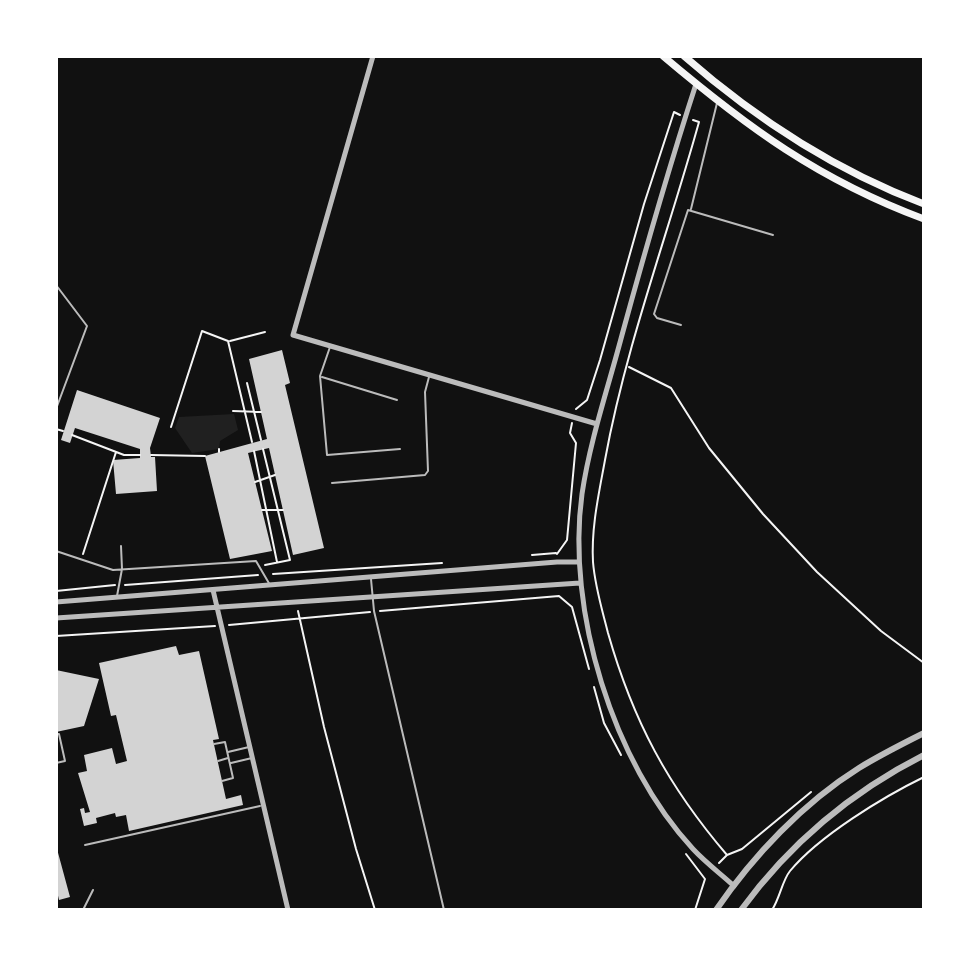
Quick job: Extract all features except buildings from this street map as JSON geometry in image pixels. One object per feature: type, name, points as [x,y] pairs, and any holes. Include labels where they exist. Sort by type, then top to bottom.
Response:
[{"type":"main road","points":[[663,56],[758,133],[810,166],[867,196],[924,219]]},
{"type":"main road","points":[[684,56],[737,100],[794,140],[856,175],[924,204]]},
{"type":"street","points":[[373,56],[293,335],[597,424]]},
{"type":"street","points":[[696,84],[597,424],[582,494],[580,583],[599,674],[613,716],[630,752],[674,825],[694,850],[750,898]]},
{"type":"street","points":[[56,602],[579,562]]},
{"type":"street","points":[[56,618],[580,583]]},
{"type":"street","points":[[213,590],[288,910]]},
{"type":"street","points":[[716,910],[774,839],[825,793],[856,770],[922,734],[924,743]]},
{"type":"street","points":[[741,910],[788,853],[837,808],[866,787],[924,755]]},
{"type":"street","points":[[774,839],[788,853]]},
{"type":"lane","points":[[681,325],[657,318],[654,314],[685,213],[691,209],[717,102]]},
{"type":"lane","points":[[691,209],[773,235]]},
{"type":"lane","points":[[56,285],[87,326],[56,409]]},
{"type":"lane","points":[[330,346],[320,376],[327,455],[400,449]]},
{"type":"lane","points":[[320,376],[397,400]]},
{"type":"lane","points":[[332,483],[425,475],[428,471],[425,392],[429,376]]},
{"type":"lane","points":[[116,597],[122,569],[121,546]]},
{"type":"lane","points":[[56,551],[113,570],[256,561],[271,586]]},
{"type":"lane","points":[[370,578],[374,611],[444,910]]},
{"type":"lane","points":[[56,734],[59,734],[65,761],[56,763]]},
{"type":"lane","points":[[214,744],[225,742],[229,758],[233,778],[222,781]]},
{"type":"lane","points":[[227,753],[249,747]]},
{"type":"lane","points":[[218,761],[229,758]]},
{"type":"lane","points":[[230,763],[252,758]]},
{"type":"lane","points":[[85,845],[263,806]]},
{"type":"lane","points":[[83,910],[93,890]]},
{"type":"path","points":[[525,556],[556,553],[567,540],[576,443],[570,433],[573,418],[578,407],[587,400],[596,373],[644,204],[674,112],[699,122],[612,420],[594,523],[593,560],[597,599],[619,672],[650,745],[690,811],[727,855]]},
{"type":"path","points":[[171,427],[202,331],[228,341],[265,332]]},
{"type":"path","points":[[228,341],[252,442]]},
{"type":"path","points":[[627,366],[671,388],[709,448],[763,514],[817,572],[881,631],[924,663]]},
{"type":"path","points":[[247,383],[261,440]]},
{"type":"path","points":[[233,411],[261,412]]},
{"type":"path","points":[[56,429],[63,431]]},
{"type":"path","points":[[72,435],[116,452],[140,455]]},
{"type":"path","points":[[260,566],[290,560],[263,449]]},
{"type":"path","points":[[254,451],[277,563]]},
{"type":"path","points":[[82,559],[116,452]]},
{"type":"path","points":[[151,455],[205,456]]},
{"type":"path","points":[[255,482],[275,475]]},
{"type":"path","points":[[264,510],[283,510]]},
{"type":"path","points":[[56,591],[451,562]]},
{"type":"path","points":[[56,636],[220,626],[559,596],[572,607],[604,723],[626,763]]},
{"type":"path","points":[[297,602],[328,742],[375,910]]},
{"type":"path","points":[[240,606],[242,623]]},
{"type":"path","points":[[201,608],[204,627]]},
{"type":"path","points":[[772,910],[788,873],[831,833],[924,777]]},
{"type":"path","points":[[686,854],[705,879],[695,910]]},
{"type":"shaded area","points":[[234,414],[238,430],[220,441],[219,449],[192,453],[175,428],[179,417]]}]
